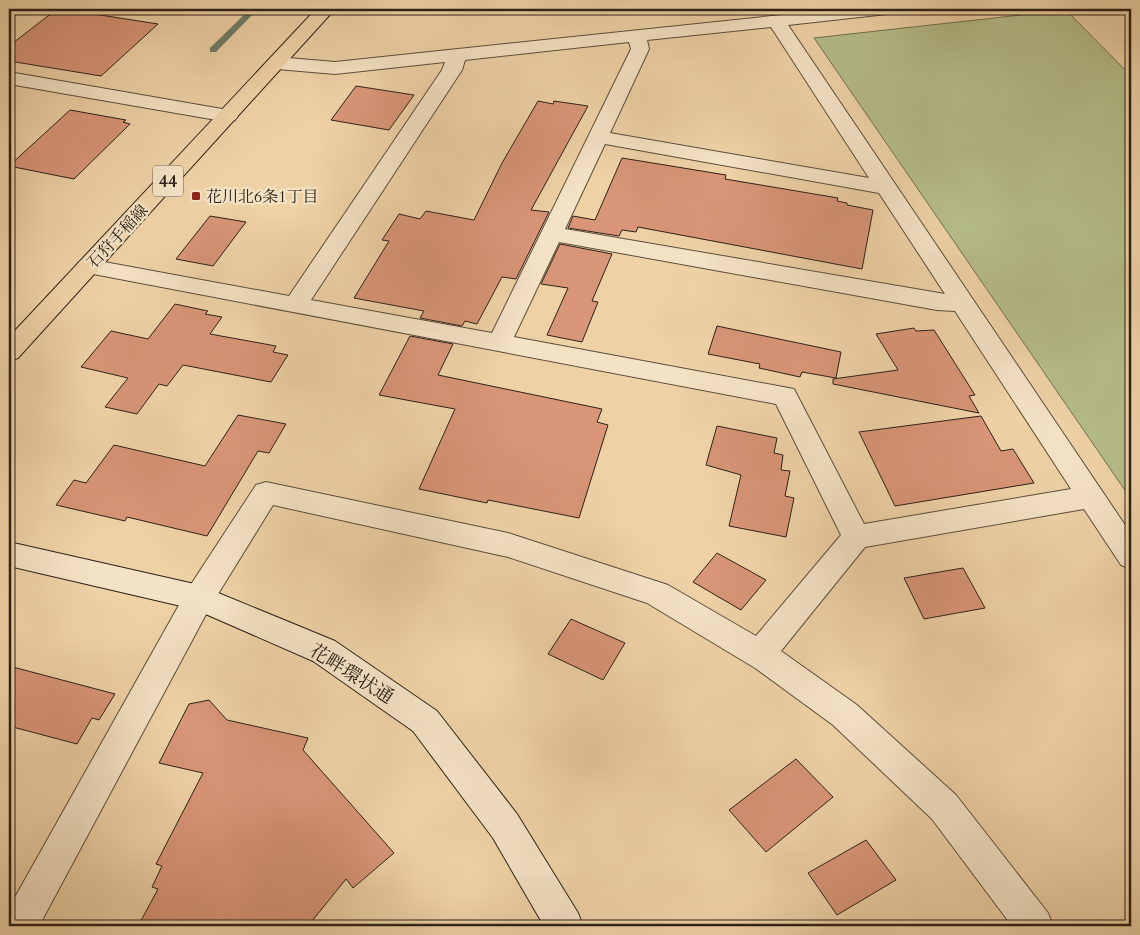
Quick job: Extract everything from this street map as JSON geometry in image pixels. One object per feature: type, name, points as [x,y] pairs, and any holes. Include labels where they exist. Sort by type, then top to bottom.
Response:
[{"type":"main road","name":"石狩手稲線","points":[[9,352],[326,9]]},
{"type":"street","points":[[277,63],[335,68],[887,9]]},
{"type":"street","points":[[776,21],[1131,557]]},
{"type":"street","points":[[499,343],[640,49],[637,35]]},
{"type":"street","points":[[295,305],[452,70],[457,54]]},
{"type":"street","points":[[9,78],[228,116]]},
{"type":"street","points":[[598,137],[887,188]]},
{"type":"street","points":[[551,234],[928,300],[963,304]]},
{"type":"street","points":[[88,266],[785,396],[856,537]]},
{"type":"street","points":[[19,926],[199,598],[266,493],[508,545],[657,594],[760,654],[845,715],[944,807],[1035,926]]},
{"type":"street","points":[[760,654],[856,537],[1091,497]]},
{"type":"street","name":"花畔環状通","points":[[9,554],[199,598],[324,651],[425,721],[505,826],[564,926]]},
{"type":"green space","points":[[1066,10],[1131,76],[1131,499],[814,38]]},
{"type":"building","points":[[57,9],[158,24],[101,76],[9,61],[9,46]]},
{"type":"building","points":[[356,86],[414,95],[389,130],[331,120]]},
{"type":"building","points":[[538,101],[553,104],[554,101],[588,106],[531,210],[549,212],[516,279],[502,277],[477,324],[465,321],[462,326],[420,318],[424,311],[354,298],[389,241],[382,240],[399,214],[420,219],[426,211],[474,220],[502,163]]},
{"type":"building","points":[[70,110],[126,120],[123,122],[130,124],[74,179],[9,166]]},
{"type":"building","points":[[622,158],[726,175],[725,179],[838,198],[837,201],[847,203],[847,205],[873,210],[862,269],[638,227],[636,232],[622,230],[619,236],[568,228],[573,216],[595,220]]},
{"type":"building","points":[[210,216],[246,222],[213,266],[176,259]]},
{"type":"building","points":[[560,244],[612,254],[592,301],[598,302],[582,342],[547,335],[568,288],[541,284]]},
{"type":"building","points":[[175,304],[208,311],[205,314],[222,317],[210,334],[276,346],[273,352],[288,355],[271,382],[183,365],[167,386],[159,384],[137,414],[105,407],[128,378],[81,367],[111,331],[148,339]]},
{"type":"building","points":[[717,326],[841,352],[836,378],[802,372],[800,377],[759,368],[760,364],[708,354]]},
{"type":"building","points":[[914,328],[916,331],[934,330],[975,395],[969,396],[979,413],[833,384],[833,379],[898,370],[876,334]]},
{"type":"building","points":[[410,336],[453,344],[438,375],[602,409],[597,422],[608,425],[579,518],[488,500],[487,503],[419,489],[455,409],[379,395]]},
{"type":"building","points":[[238,415],[286,424],[269,453],[258,451],[207,536],[127,517],[125,521],[56,505],[74,480],[86,483],[114,445],[205,466]]},
{"type":"building","points":[[981,416],[1001,451],[1013,449],[1034,483],[895,506],[859,432]]},
{"type":"building","points":[[717,426],[777,438],[774,453],[783,455],[781,470],[790,471],[785,496],[794,498],[786,537],[729,526],[741,475],[706,465]]},
{"type":"building","points":[[717,553],[766,580],[741,610],[693,582]]},
{"type":"building","points":[[963,568],[985,608],[924,619],[904,578]]},
{"type":"building","points":[[571,619],[625,643],[603,680],[548,654]]},
{"type":"building","points":[[9,666],[115,694],[99,720],[92,718],[77,744],[9,726]]},
{"type":"building","points":[[209,700],[227,720],[308,738],[303,750],[394,853],[353,888],[346,879],[308,926],[138,926],[158,889],[152,887],[162,866],[156,864],[203,773],[159,763],[189,704]]},
{"type":"building","points":[[796,759],[833,797],[766,852],[729,810]]},
{"type":"building","points":[[866,840],[896,880],[837,915],[808,873]]},
{"type":"waterway","points":[[213,50],[254,9]]},
{"type":"place","name":"花川北6条1丁目","points":[[196,196]]}]
